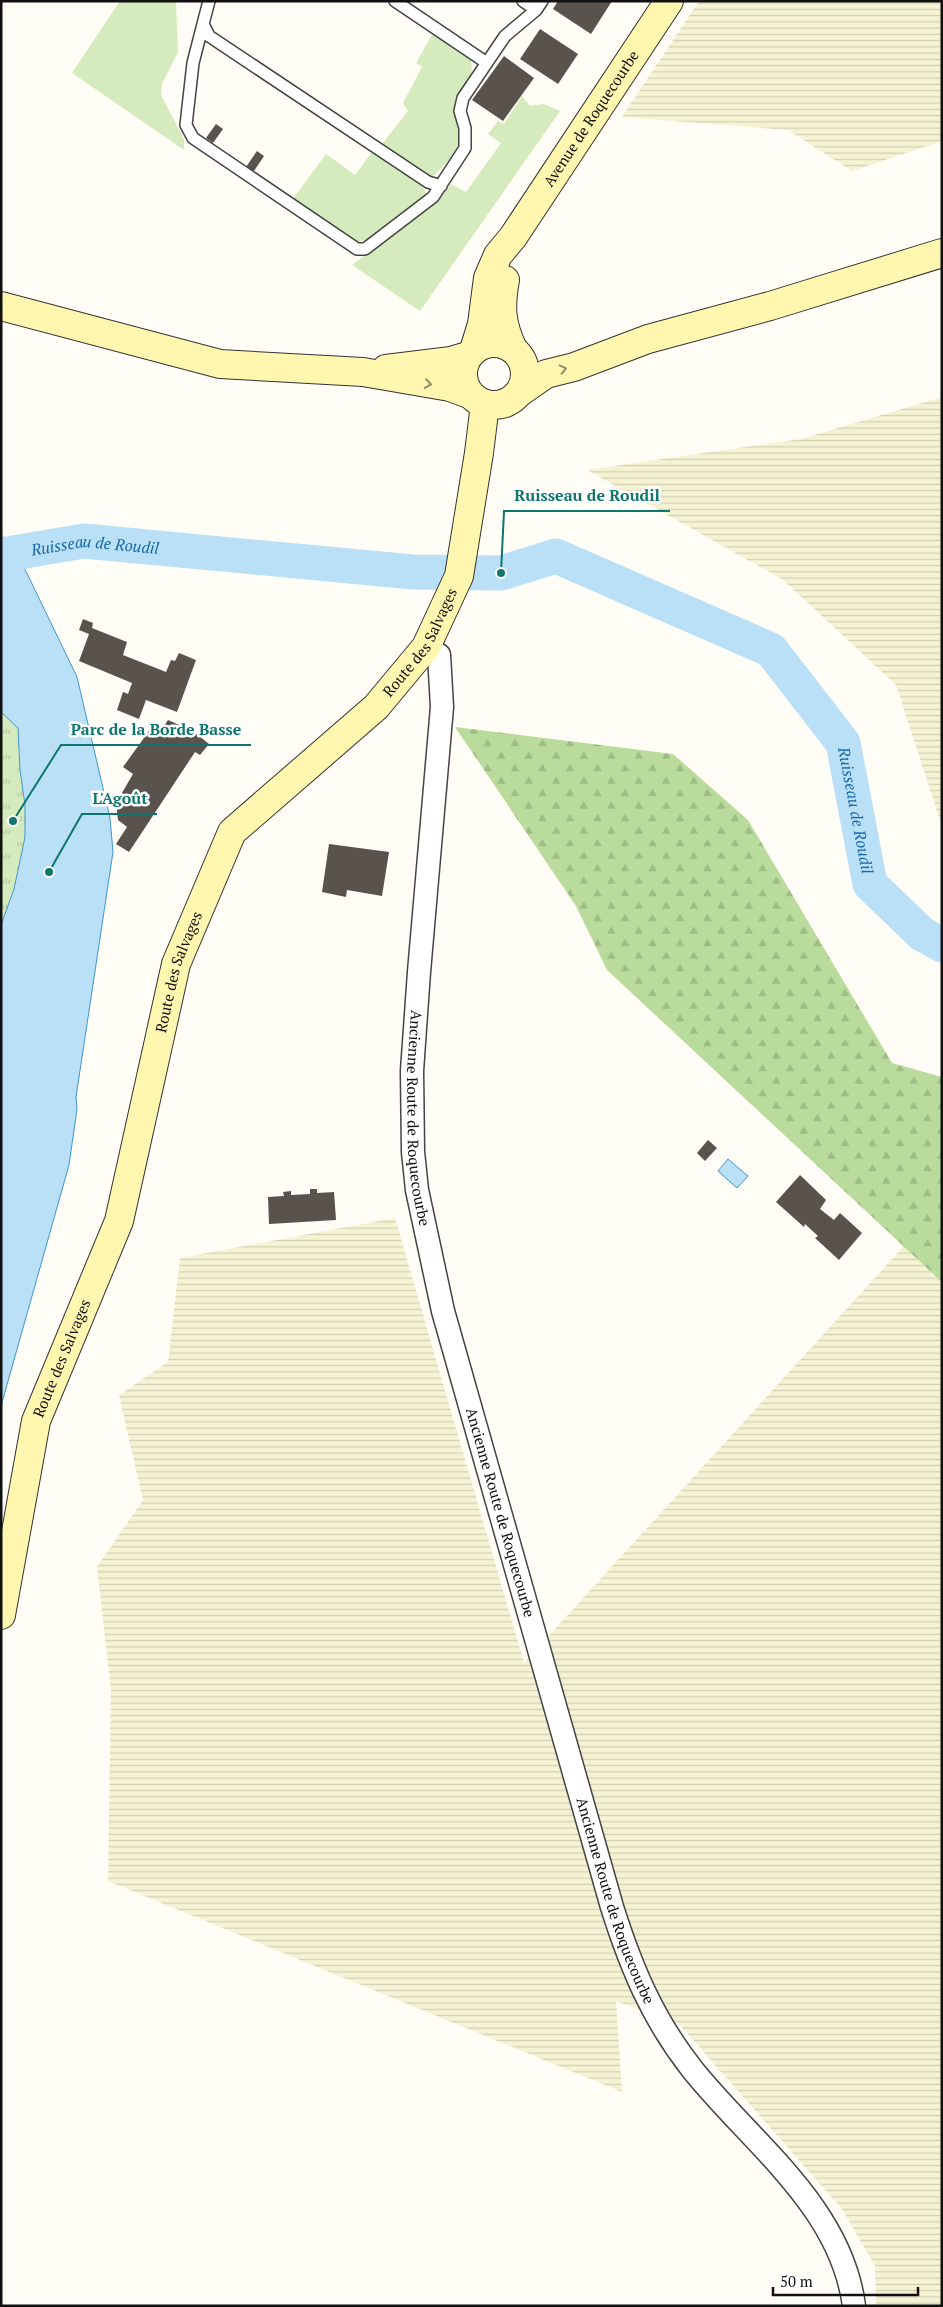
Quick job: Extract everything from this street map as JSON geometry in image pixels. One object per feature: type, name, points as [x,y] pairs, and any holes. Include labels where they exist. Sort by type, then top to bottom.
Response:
[{"type":"main road","name":"Avenue de Roquecourbe","points":[[471,353],[482,324],[488,278],[498,255],[513,237],[668,1]]},
{"type":"main road","name":"Avenue de Roquecourbe","points":[[513,237],[500,304],[502,318],[515,351]]},
{"type":"main road","points":[[1,306],[220,364],[363,372],[450,387],[477,399],[505,404],[546,374],[574,366],[648,339],[789,300],[942,252]]},
{"type":"main road","points":[[515,351],[548,354],[648,339]]},
{"type":"main road","points":[[363,372],[452,361],[493,343],[504,344],[515,351],[522,360],[526,376],[520,392]]},
{"type":"main road","points":[[471,353],[462,375],[477,399]]},
{"type":"main road","name":"Route des Salvages","points":[[1,1615],[36,1421],[119,1221],[176,964],[232,832],[376,707],[426,648],[459,573],[479,454],[477,399]]},
{"type":"street","name":"Ancienne Route de Roquecourbe","points":[[426,648],[439,655],[442,707],[419,972],[412,1108],[417,1190],[443,1311],[612,1906],[635,1975],[661,2026],[691,2068],[818,2214],[844,2261],[852,2287],[854,2306]]},
{"type":"lane","points":[[209,1],[193,62],[186,125],[192,138],[357,249],[365,249],[433,197],[465,148],[465,128],[460,111],[463,98],[505,36],[539,6]]},
{"type":"lane","points":[[395,1],[487,63]]},
{"type":"lane","points":[[524,1],[539,6]]},
{"type":"lane","points":[[203,24],[209,36],[428,182],[441,186]]},
{"type":"shaded area","points":[[699,1],[942,1],[942,141],[852,171],[788,130],[622,117]]},
{"type":"shaded area","points":[[942,397],[942,826],[896,685],[782,579],[587,470],[801,439]]},
{"type":"shaded area","points":[[395,1218],[524,1663],[904,1246],[942,1282],[942,2306],[876,2306],[875,2266],[842,2209],[679,2024],[616,2001],[622,2092],[108,1881],[111,1690],[97,1567],[143,1500],[119,1395],[168,1362],[180,1258]]},
{"type":"green space","points":[[120,1],[176,1],[178,52],[162,84],[161,95],[184,139],[184,150],[72,73]]},
{"type":"green space","points":[[433,33],[471,59],[472,70],[458,100],[456,109],[457,120],[462,134],[460,141],[450,158],[431,178],[382,144],[408,111],[403,103],[422,67],[416,63]]},
{"type":"green space","points":[[522,96],[530,106],[544,104],[560,111],[420,311],[352,265],[437,200],[451,184],[466,192],[501,143],[488,134],[498,121],[504,124]]},
{"type":"green space","points":[[373,151],[424,186],[426,197],[368,240],[353,241],[292,200],[326,154],[355,175]]},
{"type":"green space","points":[[1,712],[18,728],[20,770],[25,805],[25,837],[14,889],[1,925]]},
{"type":"green space","points":[[455,727],[673,754],[748,820],[892,1063],[942,1077],[942,1282],[607,970],[576,906]]},
{"type":"water","points":[[81,531],[105,541],[34,556],[21,561],[77,677],[110,818],[113,852],[76,1097],[77,1109],[69,1165],[1,1406],[1,925],[14,889],[25,837],[25,805],[20,770],[18,728],[1,712],[1,537],[16,539]]},
{"type":"water","points":[[728,1159],[748,1176],[737,1188],[718,1171]]},
{"type":"building","points":[[558,1],[612,1],[591,34],[553,9]]},
{"type":"building","points":[[540,29],[578,54],[558,84],[520,59]]},
{"type":"building","points":[[504,56],[534,78],[503,121],[472,100]]},
{"type":"building","points":[[216,124],[223,129],[213,143],[206,138]]},
{"type":"building","points":[[257,151],[264,156],[254,171],[246,167]]},
{"type":"building","points":[[83,619],[93,623],[92,628],[127,642],[123,655],[166,672],[171,660],[175,661],[179,653],[196,660],[177,712],[146,700],[139,719],[117,710],[123,692],[128,694],[132,683],[79,661],[89,634],[79,630]]},
{"type":"building","points":[[168,720],[193,731],[209,744],[200,755],[195,752],[129,852],[116,844],[127,827],[118,820],[116,803],[133,774],[123,767],[154,724],[162,729]]},
{"type":"building","points":[[329,844],[389,852],[382,896],[347,890],[346,897],[322,892]]},
{"type":"building","points":[[708,1140],[717,1148],[705,1161],[697,1153]]},
{"type":"building","points":[[800,1175],[826,1200],[820,1209],[834,1220],[840,1213],[862,1233],[839,1260],[815,1238],[818,1236],[805,1224],[804,1227],[776,1202]]},
{"type":"building","points":[[310,1189],[317,1189],[317,1193],[334,1192],[336,1220],[269,1224],[268,1197],[284,1196],[283,1192],[291,1191],[291,1195],[310,1194]]},
{"type":"waterway","name":"Ruisseau de Roudil","points":[[1,555],[84,541],[413,572],[501,573],[556,556],[771,650],[843,743],[870,884],[922,934],[942,945]]},
{"type":"place","name":"Ruisseau de Roudil","points":[[501,573]]},
{"type":"place","name":"Parc de la Borde Basse","points":[[13,821]]},
{"type":"place","name":"L'Agoût","points":[[49,872]]}]
